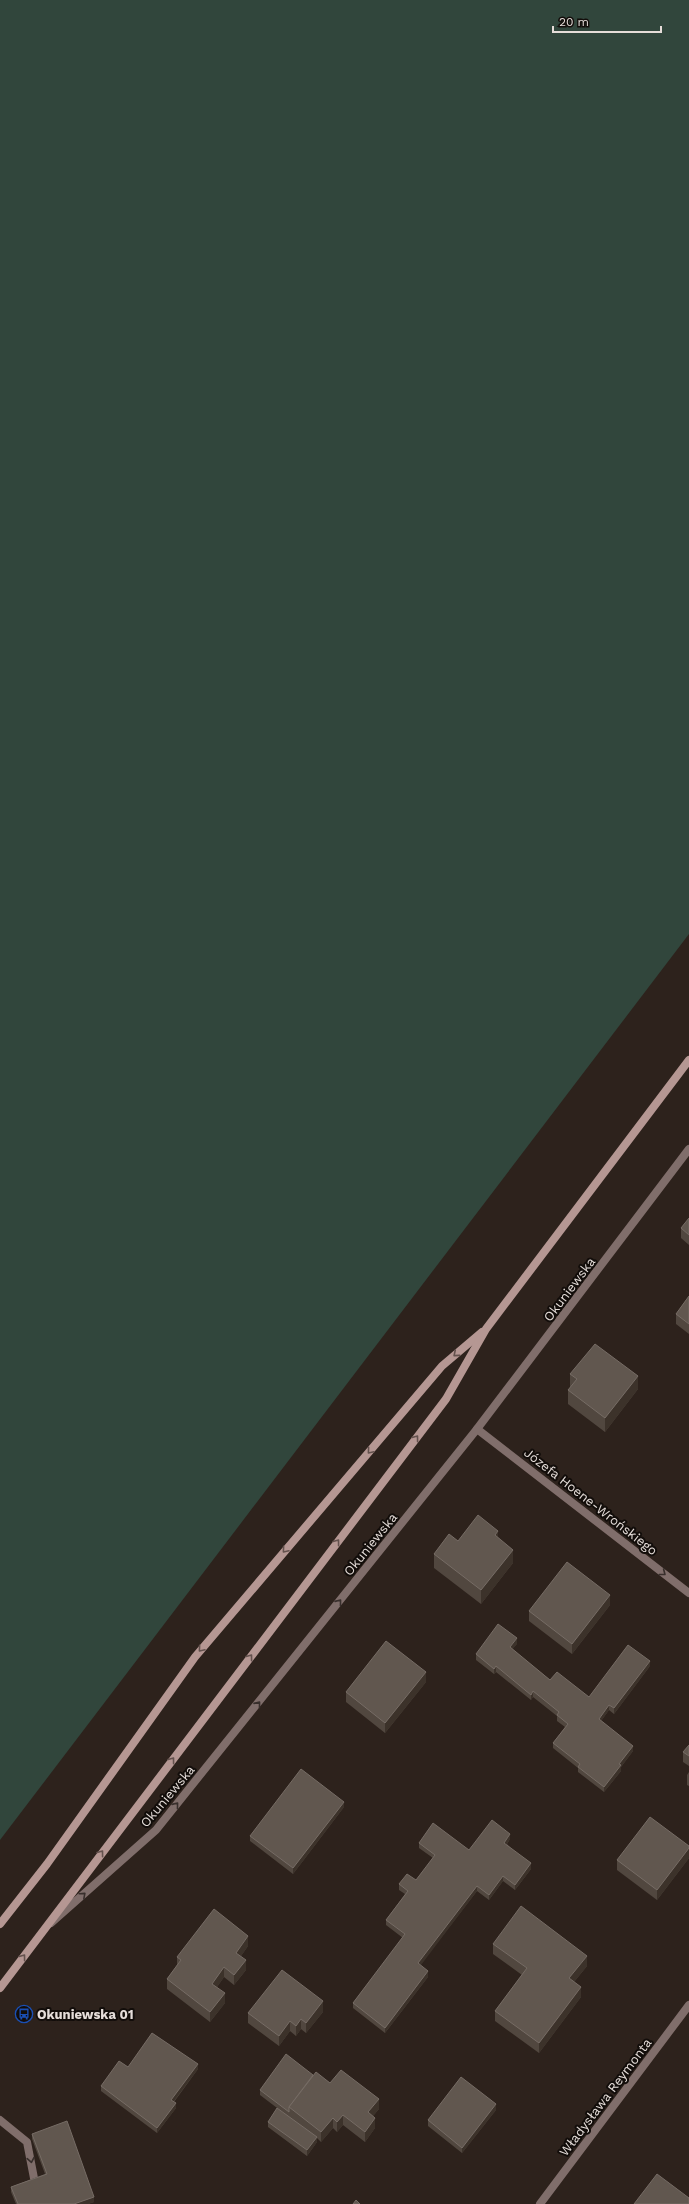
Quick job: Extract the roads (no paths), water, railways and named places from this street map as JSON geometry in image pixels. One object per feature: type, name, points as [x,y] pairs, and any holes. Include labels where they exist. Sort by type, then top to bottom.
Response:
[{"type":"main road","name":"Okuniewska","points":[[0,1988],[446,1399],[486,1329],[689,1060]]},
{"type":"main road","name":"Okuniewska","points":[[0,1924],[47,1864],[195,1657],[442,1366],[486,1329]]},
{"type":"street","name":"Okuniewska","points":[[43,1930],[156,1830],[477,1429],[689,1149]]},
{"type":"street","name":"Józefa Hoene-Wrońskiego","points":[[477,1429],[689,1593]]},
{"type":"street","name":"Władysława Reymonta","points":[[540,2204],[689,2005]]},
{"type":"street","points":[[0,2120],[27,2142],[39,2204]]},
{"type":"place","name":"Okuniewska 01","points":[[24,2014]]}]
